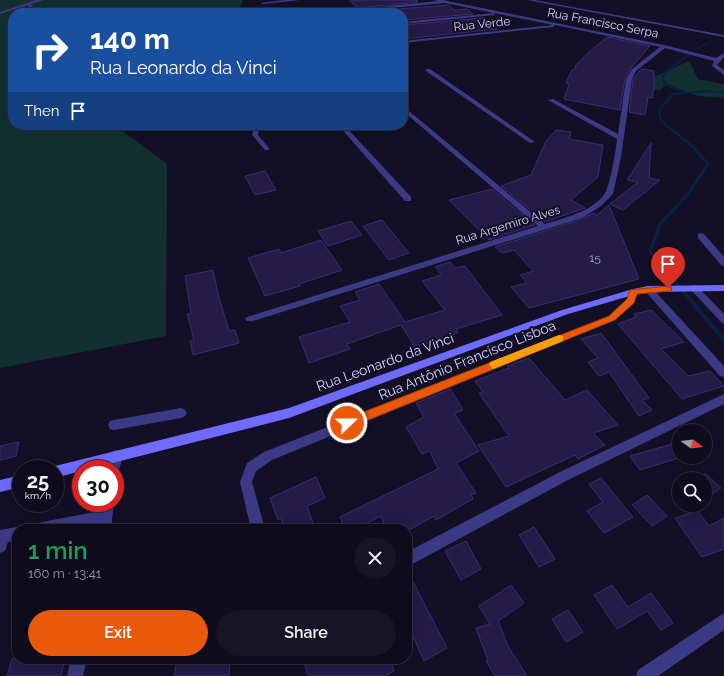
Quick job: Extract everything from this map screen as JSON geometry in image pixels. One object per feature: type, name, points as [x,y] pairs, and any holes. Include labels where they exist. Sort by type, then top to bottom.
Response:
[{"type":"street","points":[[14,8],[41,0]]},
{"type":"street","points":[[263,1],[298,0]]},
{"type":"street","name":"Rua Francisco Serpa","points":[[437,0],[664,46],[717,60]]},
{"type":"street","points":[[529,0],[724,36]]},
{"type":"street","points":[[374,8],[447,1]]},
{"type":"street","points":[[0,7],[29,3]]},
{"type":"street","points":[[29,3],[32,8]]},
{"type":"street","points":[[408,23],[504,14]]},
{"type":"street","name":"Rua Verde","points":[[408,41],[563,25]]},
{"type":"street","name":"Rua Argemiro Alves","points":[[250,319],[543,226],[579,216],[598,204],[609,194],[620,138],[629,79],[634,70],[664,46]]},
{"type":"street","points":[[724,54],[714,65],[724,73]]},
{"type":"street","points":[[428,70],[532,142]]},
{"type":"street","points":[[551,100],[620,138]]},
{"type":"street","points":[[408,112],[543,226]]},
{"type":"street","points":[[256,130],[255,135],[267,149]]},
{"type":"street","points":[[346,130],[408,199]]},
{"type":"street","points":[[701,236],[724,263]]},
{"type":"street","name":"Rua Leonardo da Vinci","points":[[64,470],[289,413],[565,312],[633,292],[648,289],[668,288],[724,288]]},
{"type":"street","points":[[689,288],[724,320]]},
{"type":"street","points":[[648,289],[724,373]]},
{"type":"street","name":"Rua Antônio Francisco Lisboa","points":[[257,524],[246,482],[251,467],[268,456],[612,318],[631,300],[633,292]]},
{"type":"street","points":[[412,557],[564,476],[724,399]]},
{"type":"street","points":[[114,425],[181,413]]},
{"type":"street","points":[[115,460],[116,456]]},
{"type":"street","points":[[0,486],[12,483]]},
{"type":"street","points":[[94,524],[105,523],[107,512]]},
{"type":"street","points":[[644,676],[724,621]]},
{"type":"street","points":[[75,676],[77,664]]},
{"type":"green space","points":[[0,0],[243,0],[240,8],[8,8],[8,130],[122,130],[167,164],[166,336],[0,368]]},
{"type":"green space","points":[[689,61],[698,79],[724,84],[724,98],[699,96],[665,86],[660,90],[654,90],[654,77]]},
{"type":"building","points":[[349,0],[416,0],[418,2],[357,8]]},
{"type":"building","points":[[448,5],[455,10],[467,9],[473,14],[408,20],[408,8]]},
{"type":"building","points":[[482,18],[497,29],[408,38],[408,25]]},
{"type":"building","points":[[607,37],[650,46],[631,68],[625,78],[620,110],[564,99],[569,84],[566,83],[572,70],[574,70],[576,65],[589,52]]},
{"type":"building","points":[[641,69],[654,71],[652,98],[648,97],[645,115],[629,112],[633,79]]},
{"type":"building","points":[[556,130],[571,132],[569,139],[603,145],[598,177],[571,200],[585,208],[545,222],[501,186],[531,175],[546,141]]},
{"type":"building","points":[[651,143],[649,178],[660,180],[623,210],[610,204],[638,182],[627,180]]},
{"type":"building","points":[[265,171],[276,190],[255,195],[245,176]]},
{"type":"building","points":[[492,189],[535,225],[489,240],[449,200]]},
{"type":"building","points":[[609,205],[639,279],[529,308],[511,287],[527,283],[520,275],[533,271],[514,250],[502,253],[495,247],[582,219],[593,213],[597,215]]},
{"type":"building","points":[[382,220],[409,253],[389,260],[363,226]]},
{"type":"building","points":[[351,221],[362,235],[328,246],[318,231]]},
{"type":"building","points":[[321,240],[342,270],[299,284],[300,286],[265,296],[248,258],[279,249],[281,253]]},
{"type":"building","points":[[450,262],[455,268],[465,266],[502,315],[456,329],[458,333],[415,347],[401,325],[347,344],[350,349],[309,363],[299,337],[350,322],[340,306],[360,300],[355,292],[379,284],[405,322],[445,310],[422,281],[442,275],[435,267]]},
{"type":"building","points":[[213,270],[218,294],[229,331],[235,330],[239,343],[193,355],[190,341],[194,340],[187,314],[191,313],[185,276]]},
{"type":"building","points":[[651,310],[684,342],[661,349],[688,376],[710,371],[724,386],[682,399],[618,324],[636,317],[634,314]]},
{"type":"building","points":[[601,333],[649,398],[642,400],[652,410],[639,416],[609,372],[599,376],[588,362],[598,358],[581,339]]},
{"type":"building","points":[[529,358],[565,400],[587,390],[618,425],[593,433],[605,445],[578,459],[575,455],[506,487],[478,445],[509,436],[479,393],[483,392],[475,381],[509,368],[507,366]]},
{"type":"building","points":[[450,389],[463,410],[454,413],[479,451],[456,463],[476,493],[471,495],[473,499],[436,520],[434,516],[412,528],[412,524],[384,524],[381,516],[365,524],[343,524],[340,517],[438,469],[430,451],[422,454],[406,427],[424,417],[416,403]]},
{"type":"building","points":[[19,442],[16,456],[0,460],[0,446]]},
{"type":"building","points":[[672,444],[672,460],[640,470],[630,456]]},
{"type":"building","points":[[316,477],[325,498],[307,506],[313,524],[283,524],[281,518],[278,520],[270,498]]},
{"type":"building","points":[[601,478],[633,517],[604,533],[587,511],[603,502],[589,484]]},
{"type":"building","points":[[712,480],[721,488],[712,494]]},
{"type":"building","points":[[647,495],[667,516],[652,526],[632,505]]},
{"type":"building","points":[[699,512],[709,526],[724,518],[724,549],[702,557],[675,518]]},
{"type":"building","points":[[534,527],[555,559],[539,567],[519,535]]},
{"type":"building","points":[[466,541],[481,569],[461,580],[445,551]]},
{"type":"building","points":[[412,580],[447,648],[424,661],[412,634]]},
{"type":"building","points":[[511,585],[524,603],[498,621],[508,646],[527,676],[495,676],[486,661],[488,660],[476,628],[490,624],[479,606]]},
{"type":"building","points":[[612,585],[628,607],[651,593],[673,623],[661,630],[647,611],[617,629],[594,595]]},
{"type":"building","points":[[568,610],[583,632],[566,642],[552,619]]},
{"type":"building","points":[[12,659],[12,664],[64,664],[61,676],[7,676]]},
{"type":"building","points":[[176,664],[230,664],[229,676],[174,676]]},
{"type":"building","points":[[304,664],[392,664],[394,671],[385,676],[308,676]]},
{"type":"waterway","points":[[697,48],[720,37]]},
{"type":"waterway","points":[[686,92],[665,84],[662,78],[667,71],[689,55]]},
{"type":"waterway","points":[[724,93],[708,91],[673,94],[659,110],[661,120],[693,147],[708,164],[689,193],[661,223],[650,251],[724,340]]},
{"type":"slow traffic","points":[[493,365],[559,339]]},
{"type":"route","points":[[347,423],[612,318],[625,308],[631,300],[633,292],[648,289],[668,288]]}]
